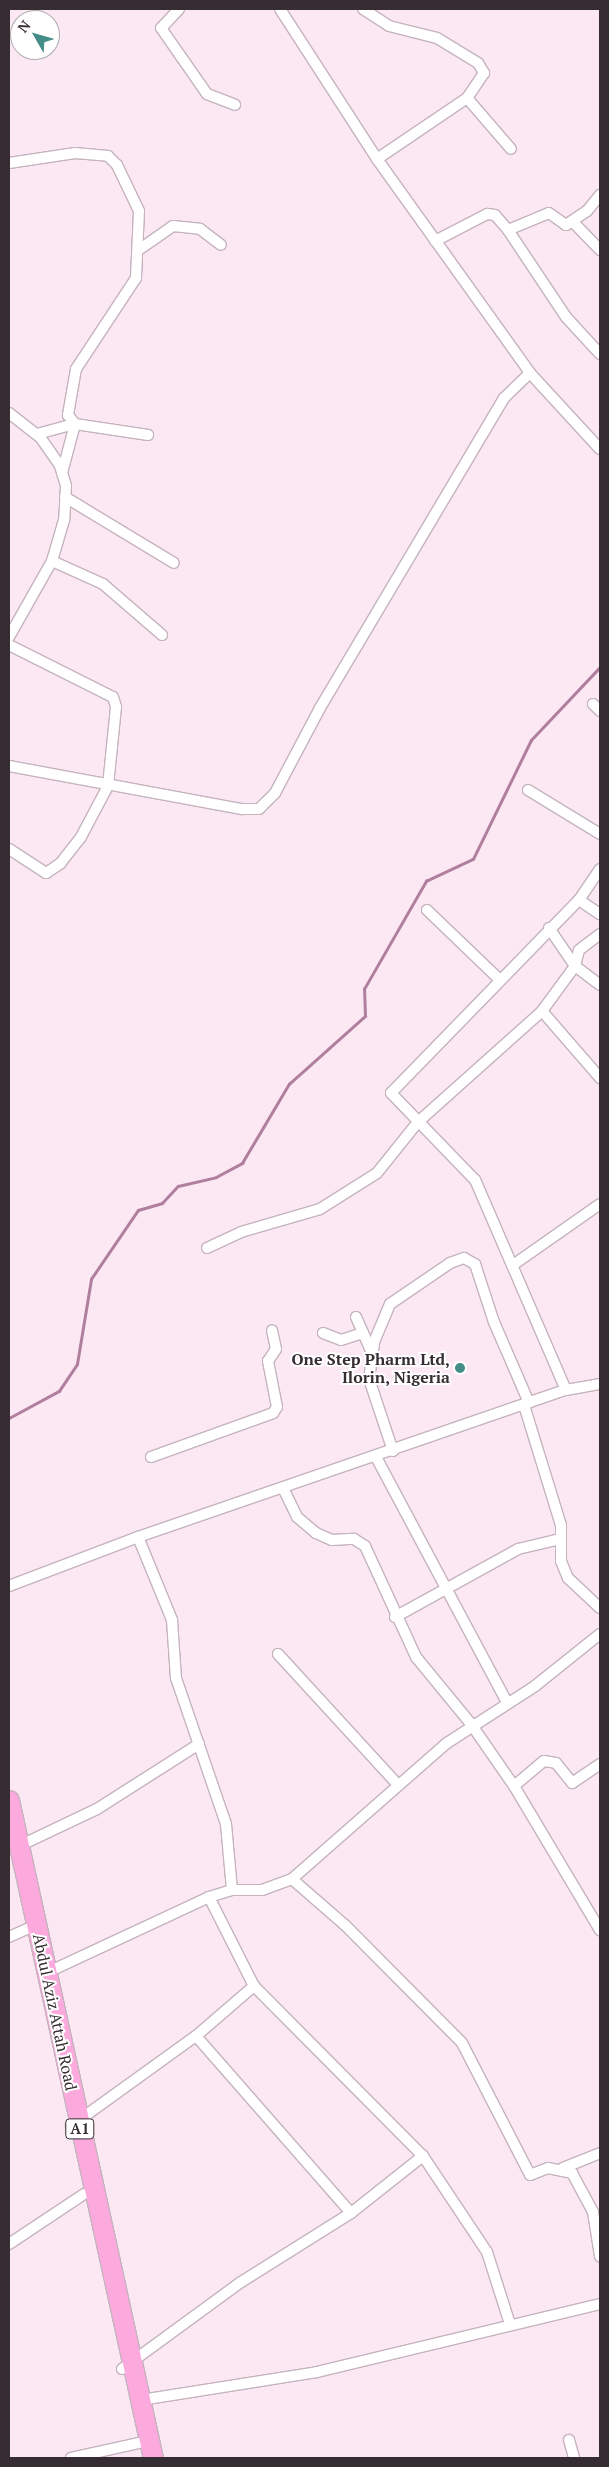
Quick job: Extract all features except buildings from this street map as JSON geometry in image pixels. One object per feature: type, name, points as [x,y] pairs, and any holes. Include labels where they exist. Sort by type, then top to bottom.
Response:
[{"type":"highway","name":"Abdul Aziz Attah Road","points":[[9,1800],[29,1928],[75,2125],[84,2194],[126,2366],[141,2400],[153,2458]]},
{"type":"highway","name":"Abdul Aziz Attah Road","points":[[14,1841],[46,1973],[75,2125],[126,2366],[141,2451]]},
{"type":"street","points":[[179,9],[161,28],[207,94],[235,104]]},
{"type":"street","points":[[280,9],[377,159],[530,373],[600,449]]},
{"type":"street","points":[[363,9],[389,26],[419,31],[474,60],[484,72],[467,98],[377,159]]},
{"type":"street","points":[[467,98],[511,149]]},
{"type":"street","points":[[9,163],[75,153],[108,156],[117,164],[139,211],[140,249],[129,291],[101,324],[76,368],[68,415],[75,424]]},
{"type":"street","points":[[508,230],[549,213],[566,225],[573,222],[600,195]]},
{"type":"street","points":[[435,241],[488,214],[495,215],[508,230],[566,317],[600,354]]},
{"type":"street","points":[[573,222],[600,250]]},
{"type":"street","points":[[140,249],[172,226],[200,229],[221,245]]},
{"type":"street","points":[[9,766],[108,786],[242,809],[259,808],[275,793],[320,708],[504,398],[530,373]]},
{"type":"street","points":[[9,413],[37,434],[62,473]]},
{"type":"street","points":[[9,637],[52,561],[65,497],[62,473],[75,424]]},
{"type":"street","points":[[37,434],[75,424],[148,435]]},
{"type":"street","points":[[65,497],[174,563]]},
{"type":"street","points":[[52,561],[104,584],[162,636]]},
{"type":"street","points":[[9,645],[113,697],[108,786],[81,837],[53,870],[38,871],[9,850]]},
{"type":"street","points":[[528,790],[600,834]]},
{"type":"street","points":[[566,1390],[475,1180],[391,1093],[396,1084],[498,978],[579,900],[600,869]]},
{"type":"street","points":[[579,900],[600,914]]},
{"type":"street","points":[[427,910],[498,978]]},
{"type":"street","points":[[549,928],[575,966],[600,985]]},
{"type":"street","points":[[207,1248],[338,1199],[377,1172],[418,1122],[542,1011],[575,966],[579,950],[600,934]]},
{"type":"street","points":[[542,1011],[600,1078]]},
{"type":"street","points":[[513,1266],[600,1204]]},
{"type":"street","points":[[393,1451],[369,1379],[371,1350],[390,1304],[413,1285],[464,1258],[475,1264],[494,1322],[527,1404],[561,1525],[560,1561],[568,1578],[600,1608]]},
{"type":"street","points":[[356,1317],[371,1350]]},
{"type":"street","points":[[151,1457],[268,1418],[276,1407],[268,1361],[276,1348],[272,1330]]},
{"type":"street","points":[[323,1333],[341,1340],[363,1333]]},
{"type":"street","points":[[9,1586],[138,1537],[376,1457],[566,1390],[600,1384]]},
{"type":"street","points":[[376,1457],[507,1702]]},
{"type":"street","points":[[283,1488],[297,1517],[316,1534],[332,1540],[354,1539],[365,1546],[395,1616],[416,1657],[471,1724],[514,1786],[600,1930]]},
{"type":"street","points":[[138,1537],[172,1620],[176,1678],[226,1824],[232,1890]]},
{"type":"street","points":[[395,1616],[518,1549],[560,1539]]},
{"type":"street","points":[[46,1973],[209,1897],[232,1890],[262,1890],[292,1879],[398,1785],[471,1724],[507,1702],[600,1634]]},
{"type":"street","points":[[278,1654],[398,1785]]},
{"type":"street","points":[[14,1841],[97,1809],[199,1744]]},
{"type":"street","points":[[514,1786],[544,1761],[556,1763],[572,1783],[600,1764]]},
{"type":"street","points":[[292,1879],[345,1925],[462,2043],[530,2175],[563,2168],[600,2153]]},
{"type":"street","points":[[209,1897],[254,1986],[423,2156],[487,2252],[510,2324]]},
{"type":"street","points":[[9,1937],[29,1928]]},
{"type":"street","points":[[75,2125],[196,2036],[254,1986]]},
{"type":"street","points":[[196,2036],[351,2213]]},
{"type":"street","points":[[126,2366],[248,2277],[351,2213],[423,2156]]},
{"type":"street","points":[[563,2168],[572,2173],[590,2205],[600,2256]]},
{"type":"street","points":[[9,2244],[84,2194]]},
{"type":"street","points":[[141,2400],[317,2372],[510,2324],[600,2304]]},
{"type":"street","points":[[569,2440],[574,2458]]},
{"type":"street","points":[[71,2458],[141,2451]]},
{"type":"waterway","points":[[9,1418],[59,1391],[77,1364],[91,1279],[138,1210],[162,1203],[178,1186],[216,1177],[242,1163],[289,1084],[365,1016],[364,989],[426,881],[473,859],[531,740],[600,667]]},
{"type":"place","name":"One Step Pharm Ltd, Ilorin, Nigeria","points":[[460,1368]]}]
